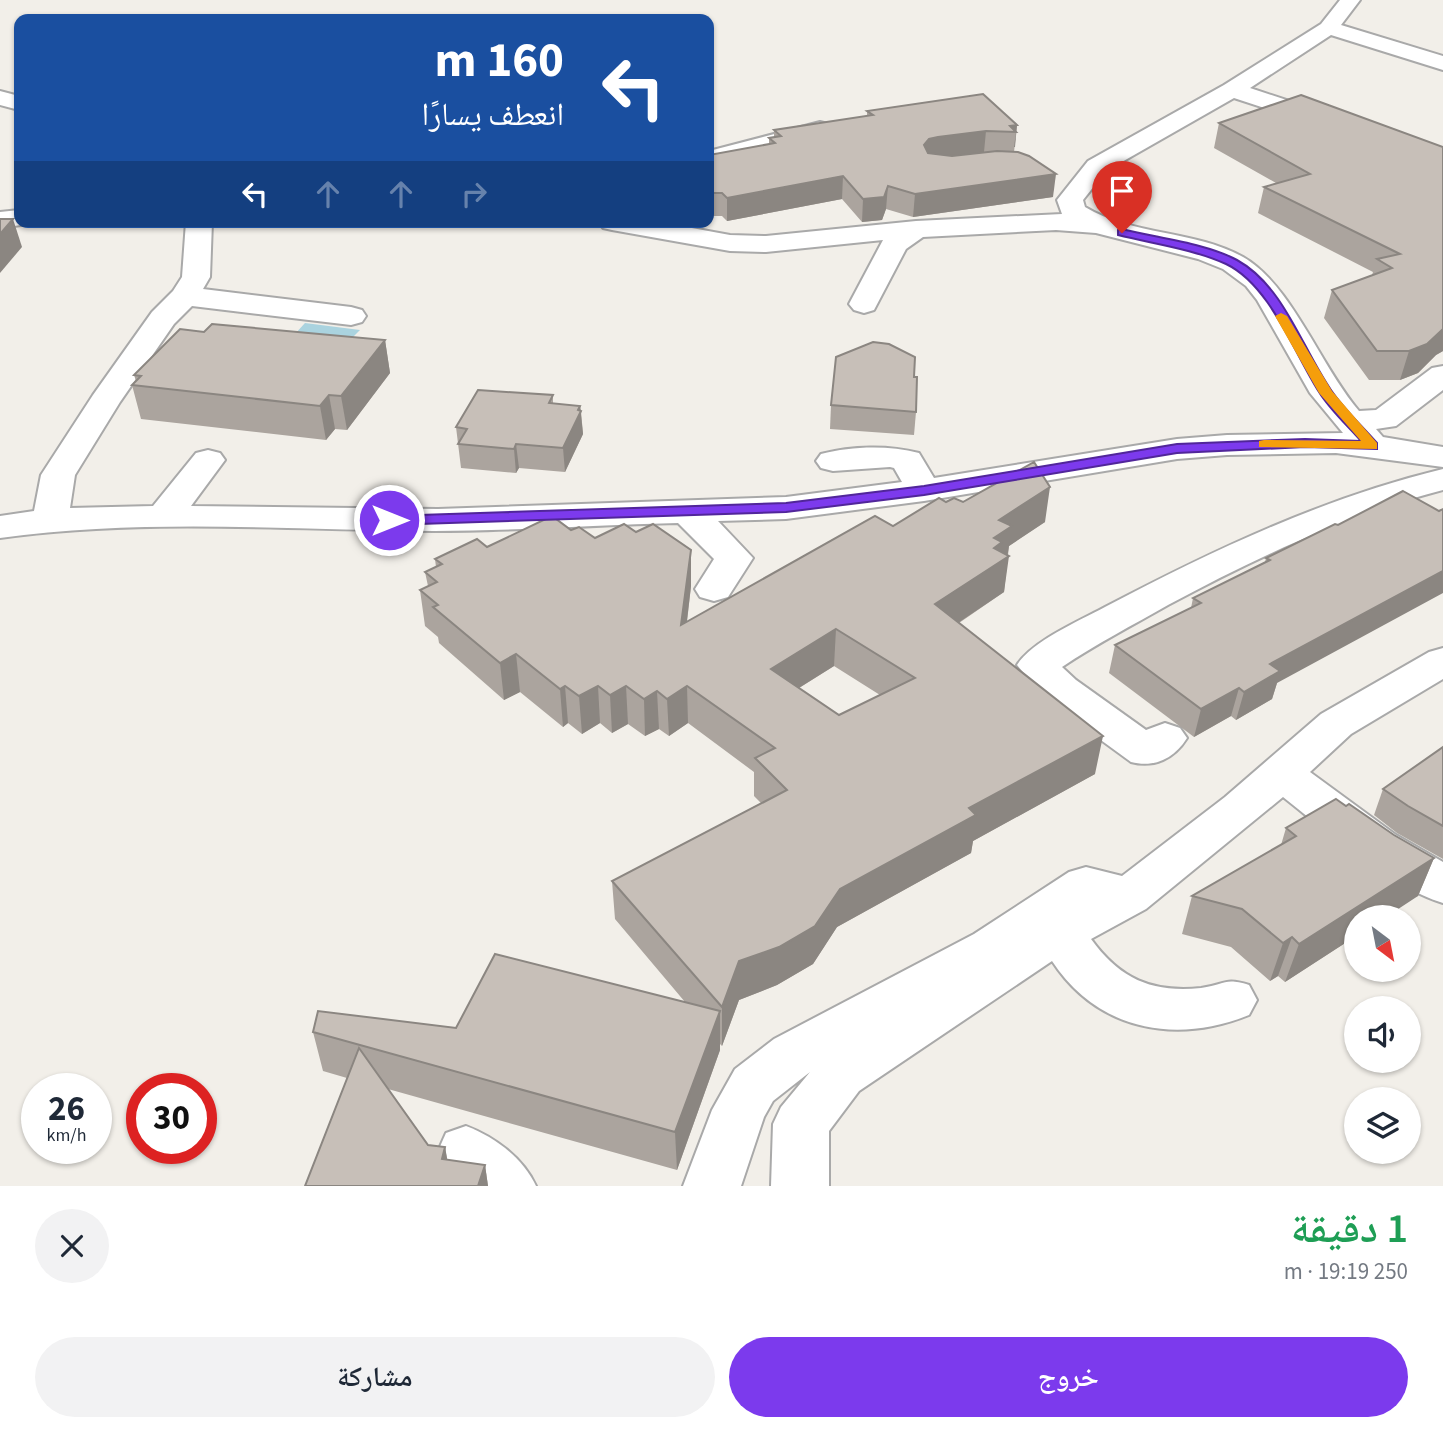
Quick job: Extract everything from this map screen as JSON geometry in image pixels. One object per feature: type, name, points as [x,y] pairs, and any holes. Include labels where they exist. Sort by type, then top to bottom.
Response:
[{"type":"street","points":[[1096,225],[1073,211],[1063,189],[1097,166],[1232,90],[1328,28],[1350,0]]},
{"type":"street","points":[[1328,28],[1443,63]]},
{"type":"street","points":[[1232,90],[1343,126]]},
{"type":"street","points":[[714,158],[842,123]]},
{"type":"street","points":[[714,160],[749,167]]},
{"type":"street","points":[[645,228],[730,243],[754,244],[1026,222],[1096,225],[1208,253],[1233,262],[1256,281],[1270,298],[1326,393],[1361,433],[1443,457]]},
{"type":"street","points":[[50,520],[58,475],[104,402],[163,318],[185,296],[196,278],[199,228]]},
{"type":"street","points":[[864,304],[894,244],[916,229]]},
{"type":"street","points":[[185,296],[351,316]]},
{"type":"street","points":[[0,527],[50,520],[164,516],[438,520],[786,508],[924,490],[1177,449],[1305,443],[1361,433],[1443,375]]},
{"type":"street","points":[[833,461],[890,457],[907,460],[924,490]]},
{"type":"street","points":[[164,516],[208,460]]},
{"type":"street","points":[[1165,738],[1146,751],[1061,690],[1037,665],[1079,636],[1234,554],[1297,525],[1357,503],[1443,479]]},
{"type":"street","points":[[687,511],[734,558],[714,589]]},
{"type":"street","points":[[800,1186],[801,1124],[839,1075],[1031,948],[1129,896],[1241,809],[1336,724],[1443,661]]},
{"type":"street","points":[[1281,773],[1380,847],[1443,885]]},
{"type":"street","points":[[712,1186],[738,1110],[754,1085],[793,1055],[992,948],[1086,885],[1129,896]]},
{"type":"street","points":[[1060,933],[1077,960],[1106,989],[1131,1003],[1204,1011],[1231,1000]]},
{"type":"street","points":[[466,1151],[507,1186]]},
{"type":"water","points":[[305,323],[360,330],[350,340],[295,334]]},
{"type":"building","points":[[983,94],[1017,125],[1010,126],[1016,132],[986,131],[929,139],[924,145],[928,153],[952,156],[997,151],[1018,152],[1056,174],[915,194],[888,186],[884,197],[863,199],[843,176],[727,198],[722,193],[714,193],[714,154],[775,143],[769,138],[781,136],[774,130],[873,115],[867,111]]},
{"type":"building","points":[[1301,95],[1443,147],[1443,329],[1427,344],[1409,351],[1377,351],[1332,290],[1392,268],[1377,259],[1400,254],[1264,187],[1310,174],[1219,123]]},
{"type":"building","points":[[0,219],[13,219],[0,234]]},
{"type":"building","points":[[212,324],[385,340],[341,396],[329,395],[320,406],[132,385],[141,376],[134,375],[180,329],[204,332]]},
{"type":"building","points":[[873,342],[889,344],[915,357],[916,412],[831,405],[836,357]]},
{"type":"building","points":[[478,390],[553,395],[549,403],[580,406],[578,410],[581,411],[563,448],[516,444],[514,449],[458,444],[467,429],[456,427]]},
{"type":"building","points":[[1034,462],[1050,487],[999,520],[1012,526],[994,538],[1002,542],[994,548],[1009,556],[935,604],[1103,736],[969,808],[976,815],[840,889],[815,926],[779,947],[739,961],[722,1007],[612,881],[787,790],[755,758],[775,748],[687,686],[667,699],[657,691],[644,699],[626,686],[610,695],[598,686],[579,696],[565,686],[560,689],[516,654],[500,663],[433,607],[438,605],[420,590],[437,582],[425,572],[442,564],[435,559],[477,539],[487,547],[552,516],[571,530],[579,527],[595,538],[624,524],[636,532],[653,524],[691,550],[681,625],[875,516],[893,526],[939,498],[946,502],[954,498],[963,502]],"holes":[[[836,629],[915,678],[839,715],[771,669]]]},
{"type":"building","points":[[1403,491],[1439,511],[1443,509],[1443,571],[1270,664],[1280,671],[1244,692],[1239,688],[1201,709],[1115,645],[1201,603],[1193,598],[1270,560],[1266,558]]},
{"type":"building","points":[[1443,747],[1443,826],[1383,789]]},
{"type":"building","points":[[1336,799],[1346,806],[1349,804],[1434,858],[1360,905],[1344,905],[1344,915],[1299,944],[1292,937],[1283,943],[1242,909],[1192,896],[1296,836],[1286,828]]},
{"type":"building","points":[[495,954],[720,1011],[675,1132],[313,1032],[318,1011],[456,1028]]},
{"type":"building","points":[[359,1048],[428,1145],[445,1147],[442,1159],[485,1165],[478,1186],[305,1186]]},
{"type":"slow traffic","points":[[1264,444],[1336,443],[1372,446],[1326,393],[1281,316]]},
{"type":"route","points":[[389,520],[786,508],[924,490],[1177,449],[1305,443],[1372,446],[1326,393],[1270,298],[1256,281],[1233,262],[1208,253],[1122,233]]}]
